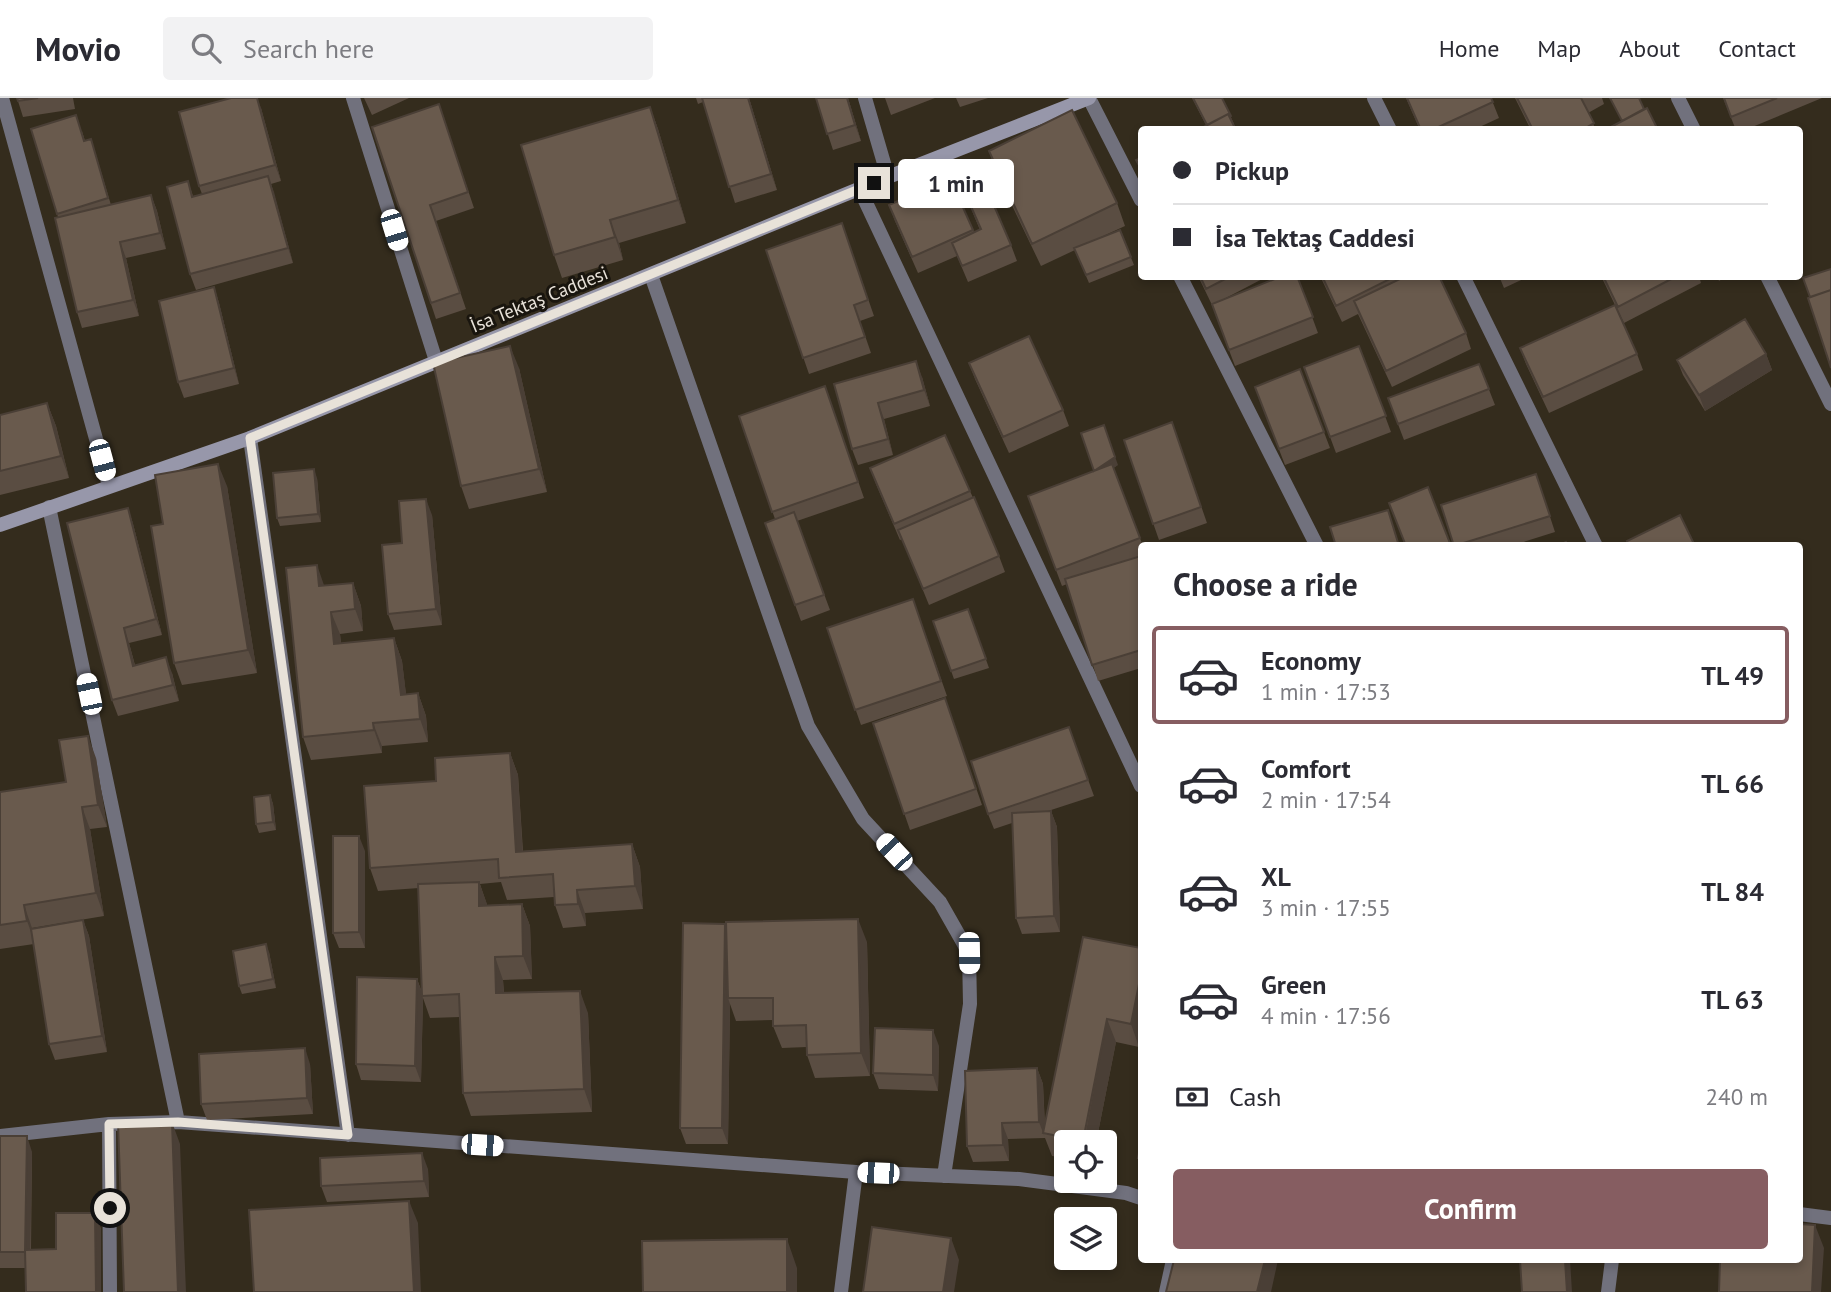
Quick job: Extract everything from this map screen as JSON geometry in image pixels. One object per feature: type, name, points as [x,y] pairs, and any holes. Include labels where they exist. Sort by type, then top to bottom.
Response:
[{"type":"street","points":[[2,98],[109,486]]},
{"type":"street","points":[[353,98],[436,361]]},
{"type":"street","points":[[865,98],[888,177]]},
{"type":"street","points":[[1089,98],[1138,194]]},
{"type":"street","name":"İsa Tektaş Caddesi","points":[[0,525],[250,438],[888,177],[1089,98]]},
{"type":"street","points":[[1374,98],[1388,126]]},
{"type":"street","points":[[1678,98],[1692,126]]},
{"type":"street","points":[[860,190],[1138,780]]},
{"type":"street","points":[[651,275],[808,726],[863,819],[940,902],[969,953],[970,1004],[944,1176]]},
{"type":"street","points":[[1182,280],[1315,542]]},
{"type":"street","points":[[1465,280],[1594,542]]},
{"type":"street","points":[[1769,280],[1831,404]]},
{"type":"street","points":[[250,438],[348,1135]]},
{"type":"street","points":[[50,507],[178,1122]]},
{"type":"street","points":[[0,1136],[109,1124],[178,1122],[856,1172],[1019,1179],[1126,1193],[1138,1197]]},
{"type":"street","points":[[109,1124],[110,1292]]},
{"type":"street","points":[[841,1292],[856,1172]]},
{"type":"street","points":[[1803,1214],[1831,1217]]},
{"type":"street","points":[[1167,1292],[1172,1263]]},
{"type":"street","points":[[1608,1292],[1612,1263]]},
{"type":"building","points":[[17,98],[38,98],[18,101]]},
{"type":"building","points":[[231,98],[257,98],[275,165],[199,186],[179,112]]},
{"type":"building","points":[[702,98],[748,98],[771,174],[729,187]]},
{"type":"building","points":[[816,98],[847,98],[855,125],[827,134]]},
{"type":"building","points":[[1193,98],[1222,98],[1231,116],[1228,114],[1207,125]]},
{"type":"building","points":[[1407,98],[1491,98],[1493,102],[1441,126],[1419,126]]},
{"type":"building","points":[[1517,98],[1581,98],[1594,123],[1589,126],[1531,126]]},
{"type":"building","points":[[1610,98],[1639,98],[1644,109],[1622,121]]},
{"type":"building","points":[[1724,98],[1777,98],[1731,117]]},
{"type":"building","points":[[439,104],[468,192],[430,205],[460,293],[431,303],[372,127]]},
{"type":"building","points":[[650,107],[678,200],[610,220],[615,237],[554,255],[521,145]]},
{"type":"building","points":[[1647,108],[1656,126],[1613,126]]},
{"type":"building","points":[[1072,110],[1117,203],[1032,244],[989,151]]},
{"type":"building","points":[[1228,114],[1234,126],[1206,126]]},
{"type":"building","points":[[76,115],[84,141],[91,139],[108,198],[57,214],[31,129]]},
{"type":"building","points":[[977,166],[1011,245],[962,266],[952,243],[981,229],[957,175]]},
{"type":"building","points":[[268,176],[288,248],[190,274],[167,187],[188,181],[192,197]]},
{"type":"building","points":[[950,178],[973,230],[912,257],[889,205]]},
{"type":"building","points":[[151,195],[160,233],[120,242],[133,300],[77,312],[55,218]]},
{"type":"building","points":[[842,223],[868,300],[854,305],[865,337],[803,358],[766,250]]},
{"type":"building","points":[[1120,230],[1131,257],[1086,275],[1074,248]]},
{"type":"building","points":[[1831,269],[1831,290],[1810,297],[1803,278]]},
{"type":"building","points":[[1202,280],[1223,280],[1206,289]]},
{"type":"building","points":[[1272,280],[1299,280],[1313,317],[1229,350],[1212,304]]},
{"type":"building","points":[[1324,280],[1388,280],[1336,306]]},
{"type":"building","points":[[1398,280],[1441,280],[1466,333],[1386,371],[1354,301]]},
{"type":"building","points":[[1605,280],[1669,280],[1618,307]]},
{"type":"building","points":[[214,287],[234,368],[178,382],[159,301]]},
{"type":"building","points":[[1831,290],[1831,368],[1808,298]]},
{"type":"building","points":[[1615,305],[1637,354],[1543,397],[1520,348]]},
{"type":"building","points":[[1745,319],[1766,354],[1699,395],[1677,360]]},
{"type":"building","points":[[1029,336],[1063,410],[1003,437],[969,363]]},
{"type":"building","points":[[510,346],[539,469],[461,486],[433,363]]},
{"type":"building","points":[[1359,346],[1386,416],[1330,437],[1304,367]]},
{"type":"building","points":[[916,361],[924,390],[878,403],[888,439],[852,449],[834,384]]},
{"type":"building","points":[[1479,364],[1489,389],[1398,424],[1388,398]]},
{"type":"building","points":[[1300,369],[1324,432],[1279,449],[1255,387]]},
{"type":"building","points":[[825,386],[858,482],[772,512],[739,416]]},
{"type":"building","points":[[47,403],[61,456],[0,471],[0,415]]},
{"type":"building","points":[[1172,422],[1201,507],[1153,524],[1124,440]]},
{"type":"building","points":[[1104,425],[1115,457],[1094,471],[1081,433]]},
{"type":"building","points":[[945,435],[970,491],[894,524],[870,468]]},
{"type":"building","points":[[218,464],[248,650],[174,663],[151,526],[163,524],[155,475]]},
{"type":"building","points":[[1112,464],[1140,538],[1056,570],[1028,496]]},
{"type":"building","points":[[314,469],[318,514],[277,518],[273,473]]},
{"type":"building","points":[[1536,474],[1550,516],[1467,542],[1453,542],[1441,505]]},
{"type":"building","points":[[1428,487],[1449,542],[1404,542],[1389,503]]},
{"type":"building","points":[[974,497],[999,556],[923,589],[898,530]]},
{"type":"building","points":[[426,499],[436,609],[388,614],[382,545],[402,543],[399,501]]},
{"type":"building","points":[[128,508],[156,619],[124,628],[133,666],[166,657],[173,685],[112,700],[67,523]]},
{"type":"building","points":[[1388,510],[1398,542],[1335,542],[1330,527]]},
{"type":"building","points":[[794,512],[824,595],[795,605],[765,523]]},
{"type":"building","points":[[1680,515],[1693,542],[1627,542]]},
{"type":"building","points":[[1138,557],[1138,651],[1092,665],[1065,579]]},
{"type":"building","points":[[317,565],[319,586],[353,583],[355,609],[331,612],[334,644],[394,638],[401,695],[418,693],[420,719],[373,723],[374,730],[303,737],[286,568]]},
{"type":"building","points":[[913,599],[941,681],[855,710],[827,628]]},
{"type":"building","points":[[968,609],[986,659],[951,671],[933,621]]},
{"type":"building","points":[[945,698],[976,789],[904,814],[873,723]]},
{"type":"building","points":[[1069,727],[1088,780],[988,814],[971,761]]},
{"type":"building","points":[[88,736],[98,805],[82,807],[96,893],[24,905],[27,921],[0,925],[0,792],[66,782],[59,740]]},
{"type":"building","points":[[510,753],[516,852],[632,844],[635,886],[577,890],[578,904],[555,905],[553,874],[499,878],[498,859],[370,868],[364,786],[436,781],[435,758]]},
{"type":"building","points":[[270,795],[273,822],[256,824],[254,797]]},
{"type":"building","points":[[1051,811],[1054,916],[1016,918],[1012,813]]},
{"type":"building","points":[[333,836],[359,836],[359,932],[333,933]]},
{"type":"building","points":[[479,882],[479,906],[522,904],[523,956],[495,957],[496,993],[580,991],[584,1089],[463,1093],[459,994],[422,996],[418,884]]},
{"type":"building","points":[[858,919],[861,1053],[807,1055],[806,1025],[773,1026],[773,998],[728,998],[726,922]]},
{"type":"building","points":[[83,920],[102,1036],[49,1044],[31,929]]},
{"type":"building","points":[[683,923],[725,924],[722,1128],[680,1128]]},
{"type":"building","points":[[1083,937],[1138,947],[1138,989],[1131,1024],[1107,1019],[1085,1130],[1054,1130],[1054,1135],[1043,1133]]},
{"type":"building","points":[[266,944],[273,979],[239,986],[233,951]]},
{"type":"building","points":[[357,977],[417,979],[415,1066],[356,1064]]},
{"type":"building","points":[[875,1028],[933,1030],[933,1075],[873,1073]]},
{"type":"building","points":[[305,1048],[307,1098],[201,1104],[199,1054]]},
{"type":"building","points":[[1037,1068],[1039,1122],[1002,1123],[1003,1145],[967,1146],[965,1071]]},
{"type":"building","points":[[172,1122],[178,1292],[124,1292],[118,1123]]},
{"type":"building","points":[[0,1136],[27,1136],[25,1252],[0,1252]]},
{"type":"building","points":[[422,1153],[424,1181],[321,1186],[320,1158]]},
{"type":"building","points":[[409,1201],[414,1292],[254,1292],[249,1210]]},
{"type":"building","points":[[56,1213],[95,1213],[96,1292],[26,1292],[25,1250],[56,1249]]},
{"type":"building","points":[[1803,1224],[1815,1225],[1812,1292],[1719,1292],[1720,1263],[1803,1263]]},
{"type":"building","points":[[872,1227],[951,1238],[943,1292],[863,1292]]},
{"type":"building","points":[[787,1239],[787,1292],[643,1292],[642,1241]]},
{"type":"building","points":[[1173,1263],[1264,1263],[1257,1292],[1166,1292]]},
{"type":"building","points":[[1520,1263],[1565,1263],[1567,1292],[1522,1292]]},
{"type":"route","points":[[110,1208],[109,1124],[178,1122],[348,1135],[250,438],[874,183]]}]
